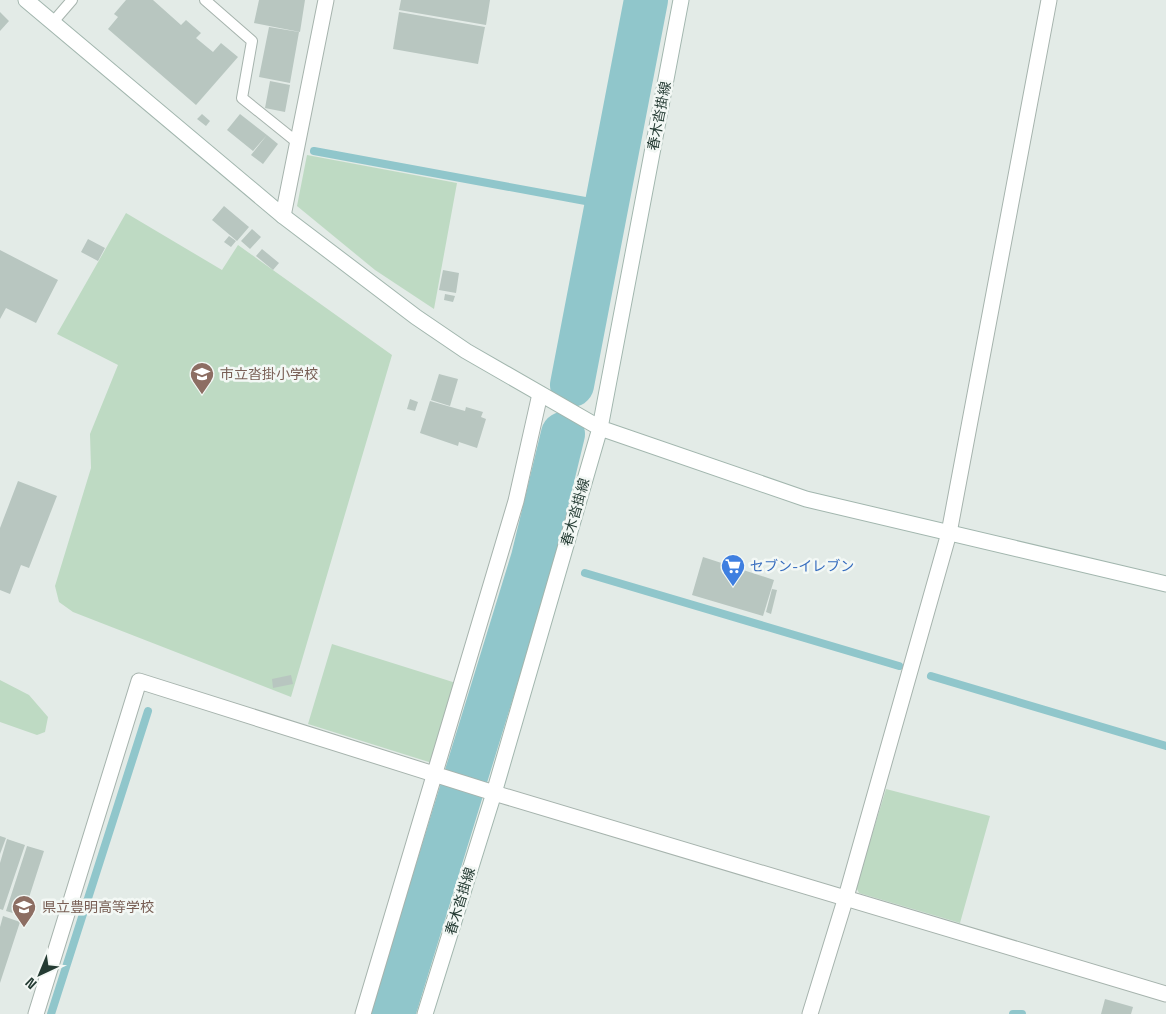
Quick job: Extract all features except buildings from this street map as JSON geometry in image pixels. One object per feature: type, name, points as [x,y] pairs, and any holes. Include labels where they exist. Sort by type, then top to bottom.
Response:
[{"type":"street","points":[[26,0],[284,216],[416,317],[466,351],[600,428],[806,499],[1166,584]]},
{"type":"street","points":[[284,216],[326,0]]},
{"type":"street","name":"春木沓掛線","points":[[425,1014],[494,793],[600,428],[680,0]]},
{"type":"street","points":[[810,1014],[846,897],[949,533],[1049,0]]},
{"type":"street","points":[[363,1014],[430,794],[438,774],[516,501],[540,394]]},
{"type":"street","points":[[36,1014],[139,681],[494,793],[1166,994]]},
{"type":"lane","points":[[53,22],[72,0]]},
{"type":"lane","points":[[205,0],[252,41],[242,98],[298,143]]},
{"type":"green space","points":[[307,155],[457,183],[434,309],[375,270],[297,206]]},
{"type":"green space","points":[[126,213],[222,270],[238,245],[392,355],[291,697],[73,612],[59,602],[55,586],[91,468],[90,434],[118,365],[57,334]]},
{"type":"green space","points":[[332,644],[456,683],[432,763],[308,724]]},
{"type":"green space","points":[[0,680],[29,695],[48,717],[45,732],[37,735],[0,722]]},
{"type":"green space","points":[[886,789],[990,816],[960,923],[859,893],[856,887]]},
{"type":"waterway","points":[[572,385],[646,0]]},
{"type":"waterway","points":[[314,151],[607,205]]},
{"type":"waterway","points":[[393,1014],[533,558],[563,434]]},
{"type":"waterway","points":[[533,558],[546,561]]},
{"type":"waterway","points":[[585,573],[899,666]]},
{"type":"waterway","points":[[931,676],[1166,746]]},
{"type":"waterway","points":[[51,1014],[148,711]]},
{"type":"waterway","points":[[1013,1014],[1022,1014]]},
{"type":"place","name":"市立沓掛小学校","points":[[202,395]]},
{"type":"place","name":"セブン-イレブン","points":[[733,587]]},
{"type":"place","name":"県立豊明高等学校","points":[[24,928]]}]
